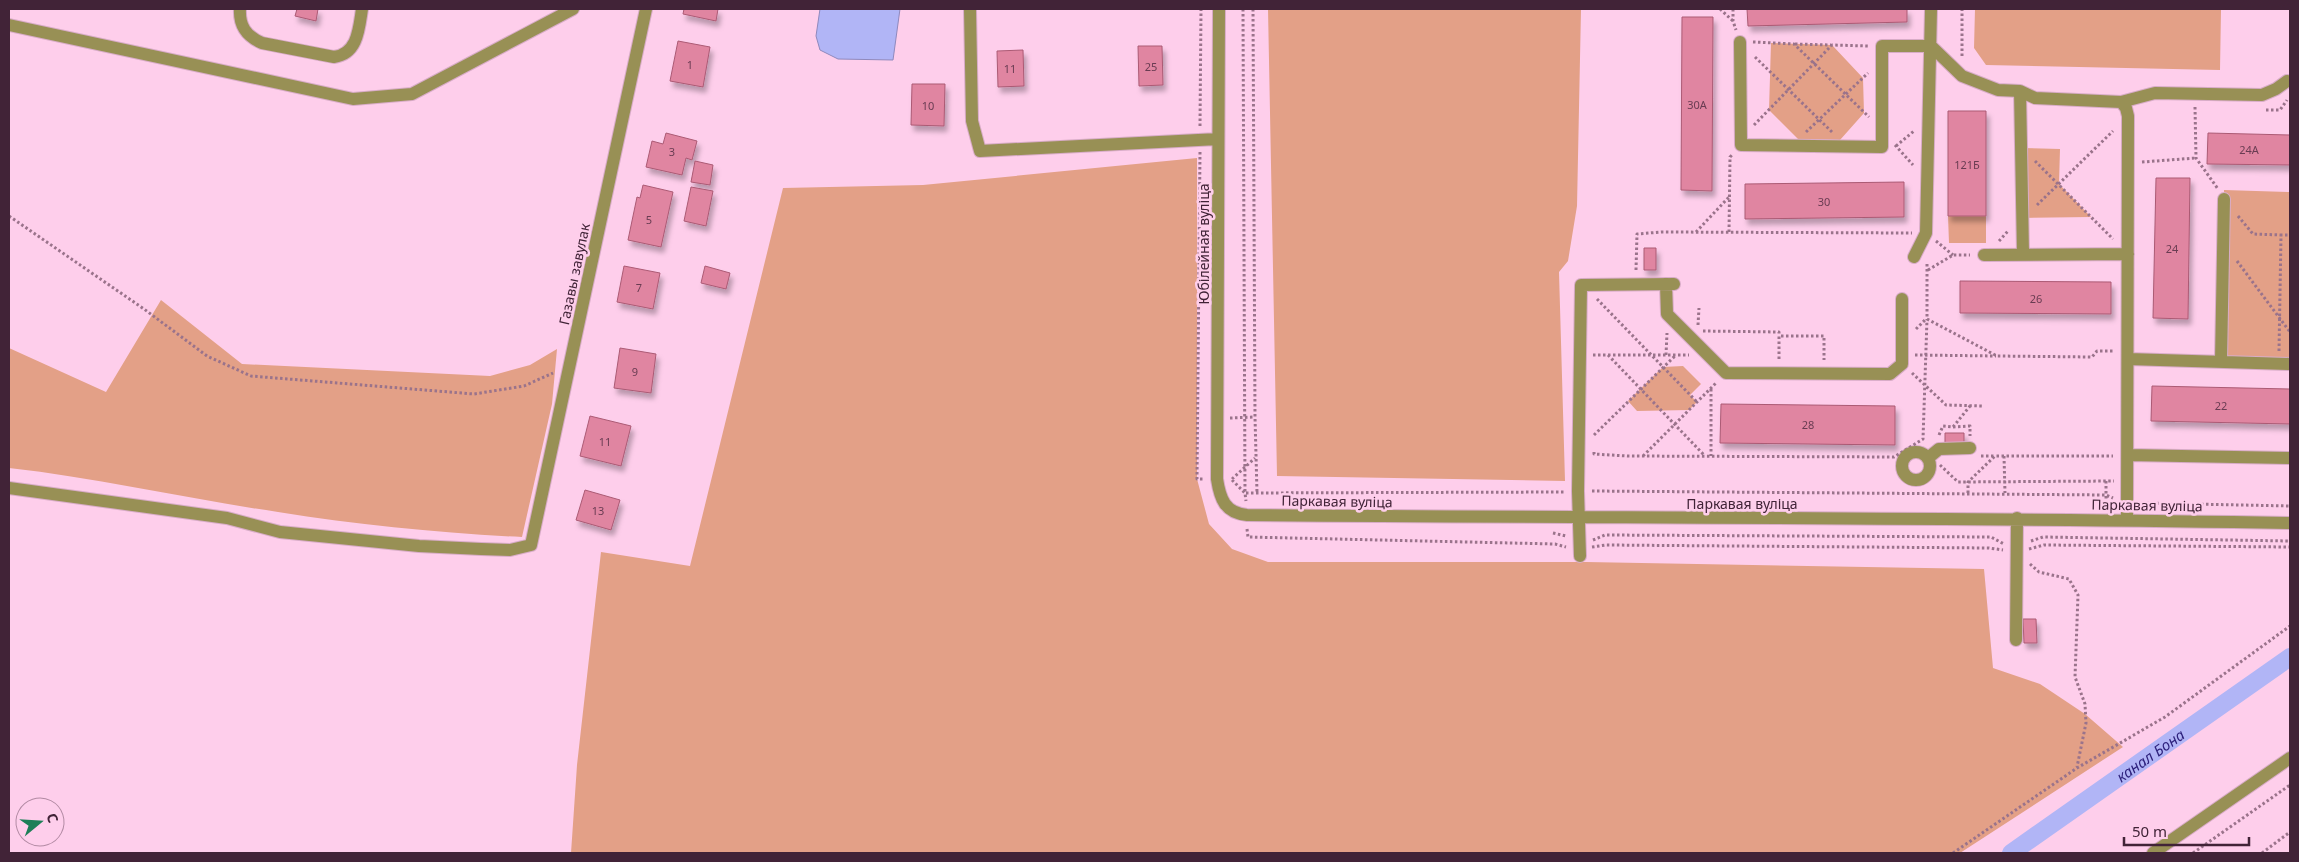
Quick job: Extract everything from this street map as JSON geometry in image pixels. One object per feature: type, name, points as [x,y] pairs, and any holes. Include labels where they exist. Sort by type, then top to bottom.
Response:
[{"type":"street","points":[[240,9],[240,21],[244,31],[252,39],[262,43],[334,57],[342,56],[354,43],[362,9]]},
{"type":"street","points":[[9,25],[353,99],[412,94],[573,9]]},
{"type":"street","name":"Газавы завулак","points":[[9,488],[227,518],[280,532],[419,546],[510,550],[532,545],[646,9]]},
{"type":"street","points":[[970,9],[972,121],[980,151],[1218,139]]},
{"type":"street","name":"Юбілейная вуліца","points":[[1216,479],[1219,9]]},
{"type":"street","points":[[1914,257],[1926,233],[1931,9]]},
{"type":"street","points":[[1740,42],[1741,142],[1790,146],[1882,147],[1882,46],[1931,46],[1962,76],[1998,90],[2020,91],[2035,98],[2121,102],[2156,93],[2262,94],[2276,90],[2286,81]]},
{"type":"street","points":[[2020,91],[2023,254]]},
{"type":"street","points":[[2121,102],[2126,108],[2128,116],[2128,254],[2123,355],[2128,455],[2127,520]]},
{"type":"street","points":[[2221,361],[2224,199]]},
{"type":"street","points":[[1984,255],[2128,254]]},
{"type":"street","points":[[1580,548],[1578,491],[1581,284],[1670,284],[1667,314],[1726,373],[1890,374],[1902,360],[1902,299]]},
{"type":"street","points":[[2123,355],[2284,364]]},
{"type":"street","points":[[1928,458],[1939,449],[1970,448]]},
{"type":"street","points":[[1911,452],[1920,452],[1928,458],[1929,471],[1927,476],[1919,480],[1905,476],[1897,467],[1911,452]]},
{"type":"street","points":[[2128,455],[2290,458]]},
{"type":"street","name":"Паркавая вуліца","points":[[1216,479],[1223,504],[1230,511],[1239,514],[1579,518],[2016,518],[2290,523]]},
{"type":"street","points":[[2016,518],[2016,640]]},
{"type":"street","points":[[2153,853],[2290,758]]},
{"type":"path","points":[[1197,479],[1201,9]]},
{"type":"path","points":[[1243,9],[1244,418],[1246,493],[1578,491],[2005,493],[2106,495],[2127,503],[2290,506]]},
{"type":"path","points":[[1253,9],[1257,493]]},
{"type":"path","points":[[1720,9],[1733,21]]},
{"type":"path","points":[[1733,9],[1733,21],[1740,42],[1846,146]]},
{"type":"path","points":[[1962,9],[1962,76]]},
{"type":"path","points":[[1740,42],[1882,46]]},
{"type":"path","points":[[1794,44],[1882,130],[1927,182]]},
{"type":"path","points":[[1729,232],[1730,157],[1741,142],[1788,90],[1832,45]]},
{"type":"path","points":[[1790,146],[1882,61]]},
{"type":"path","points":[[2196,94],[2196,158],[2224,199],[2253,234],[2290,235]]},
{"type":"path","points":[[1928,270],[1953,255],[1984,255],[2128,116]]},
{"type":"path","points":[[1882,147],[1896,146],[1916,130]]},
{"type":"path","points":[[2021,148],[2128,254]]},
{"type":"path","points":[[2128,163],[2196,158]]},
{"type":"path","points":[[1695,232],[1729,198]]},
{"type":"path","points":[[9,216],[144,309],[207,356],[251,376],[474,394],[524,386],[571,366]]},
{"type":"path","points":[[1635,284],[1637,234],[1695,232],[1926,233],[1953,255]]},
{"type":"path","points":[[2282,235],[2281,318],[2284,364]]},
{"type":"path","points":[[2224,243],[2290,332]]},
{"type":"path","points":[[1923,439],[1927,260]]},
{"type":"path","points":[[1593,303],[1601,293]]},
{"type":"path","points":[[1596,299],[1697,402]]},
{"type":"path","points":[[1926,319],[1997,356]]},
{"type":"path","points":[[1698,331],[1779,332],[1779,373]]},
{"type":"path","points":[[1779,336],[1824,336],[1824,374]]},
{"type":"path","points":[[1593,346],[1593,364]]},
{"type":"path","points":[[1902,360],[1926,355],[2092,357],[2097,351],[2123,355]]},
{"type":"path","points":[[1593,355],[1707,355]]},
{"type":"path","points":[[1608,355],[1705,456]]},
{"type":"path","points":[[1594,435],[1676,355]]},
{"type":"path","points":[[1902,360],[1946,405],[1982,406]]},
{"type":"path","points":[[1643,456],[1726,373]]},
{"type":"path","points":[[1710,388],[1711,456]]},
{"type":"path","points":[[1971,406],[1953,426],[1943,426],[1939,433],[1940,464],[1958,482],[2114,482],[2115,473]]},
{"type":"path","points":[[1217,418],[1255,418]]},
{"type":"path","points":[[1594,426],[1594,454],[1643,456],[1894,457],[1923,439]]},
{"type":"path","points":[[1923,439],[1939,449]]},
{"type":"path","points":[[1968,493],[1968,482],[1995,456],[2116,456],[2116,464]]},
{"type":"path","points":[[2004,456],[2005,493]]},
{"type":"path","points":[[1232,479],[1256,458]]},
{"type":"path","points":[[1247,527],[1248,537],[1555,544],[1580,548],[1606,544],[2017,546],[2029,543],[2033,539],[2043,536],[2290,541]]},
{"type":"path","points":[[1546,533],[1564,535],[1580,548]]},
{"type":"path","points":[[1580,548],[1605,535],[1971,537],[1991,538],[2004,544],[2033,548],[2044,545],[2290,547]]},
{"type":"path","points":[[2030,555],[2033,548]]},
{"type":"path","points":[[2027,561],[2039,572],[2069,579],[2078,595],[2075,677],[2085,704],[2086,723],[2077,768]]},
{"type":"path","points":[[1953,853],[2077,768],[2165,717],[2290,626]]},
{"type":"path","points":[[2193,853],[2290,785]]},
{"type":"path","points":[[2262,853],[2290,832]]},
{"type":"shaded area","points":[[1268,9],[1581,9],[1577,206],[1568,261],[1559,272],[1565,481],[1277,476]]},
{"type":"shaded area","points":[[1975,9],[2221,9],[2220,70],[1986,65],[1974,48]]},
{"type":"shaded area","points":[[1771,43],[1832,45],[1863,78],[1864,113],[1840,140],[1798,139],[1769,110]]},
{"type":"shaded area","points":[[2021,148],[2060,149],[2059,184],[2091,217],[2022,218]]},
{"type":"shaded area","points":[[1197,158],[1197,479],[1209,524],[1232,549],[1268,562],[1586,562],[1984,569],[1993,668],[2040,684],[2085,714],[2123,747],[1960,853],[571,853],[577,765],[601,552],[690,566],[783,188],[923,185]]},
{"type":"shaded area","points":[[2224,190],[2290,192],[2290,364],[2221,361]]},
{"type":"shaded area","points":[[1948,216],[1986,216],[1986,243],[1949,243]]},
{"type":"shaded area","points":[[161,300],[242,364],[490,376],[530,365],[557,349],[552,404],[522,537],[430,531],[339,521],[244,507],[76,477],[9,468],[9,348],[106,392]]},
{"type":"shaded area","points":[[1683,366],[1701,384],[1690,395],[1697,402],[1689,410],[1637,411],[1628,401],[1663,367]]},
{"type":"water","points":[[820,9],[900,9],[893,60],[838,59],[820,50],[816,36]]},
{"type":"building","points":[[297,9],[318,9],[316,21],[295,16]]},
{"type":"building","points":[[684,9],[718,9],[716,21],[683,14]]},
{"type":"building","points":[[1747,9],[1907,9],[1907,22],[1748,26]]},
{"type":"building","points":[[1682,17],[1713,17],[1712,191],[1681,190]]},
{"type":"building","points":[[678,41],[710,47],[703,87],[670,81]]},
{"type":"building","points":[[1138,46],[1162,46],[1163,85],[1139,86]]},
{"type":"building","points":[[1023,50],[1024,86],[998,87],[997,51]]},
{"type":"building","points":[[912,84],[945,84],[944,126],[911,125]]},
{"type":"building","points":[[1948,111],[1986,111],[1986,216],[1948,216]]},
{"type":"building","points":[[666,133],[697,141],[692,160],[686,158],[682,175],[646,167],[652,141],[663,144]]},
{"type":"building","points":[[2208,133],[2290,135],[2290,165],[2207,164]]},
{"type":"building","points":[[695,161],[713,165],[710,185],[691,182]]},
{"type":"building","points":[[2156,178],[2190,178],[2188,319],[2153,318]]},
{"type":"building","points":[[1904,182],[1904,217],[1745,219],[1745,184]]},
{"type":"building","points":[[643,185],[673,192],[661,247],[628,240],[637,197],[640,198]]},
{"type":"building","points":[[691,187],[713,191],[706,226],[684,221]]},
{"type":"building","points":[[1644,248],[1656,248],[1656,270],[1644,270]]},
{"type":"building","points":[[624,266],[660,273],[653,309],[617,302]]},
{"type":"building","points":[[705,266],[730,273],[726,289],[701,283]]},
{"type":"building","points":[[1960,281],[2111,282],[2111,314],[1960,313]]},
{"type":"building","points":[[620,348],[656,354],[651,393],[614,388]]},
{"type":"building","points":[[2152,386],[2290,389],[2290,424],[2151,421]]},
{"type":"building","points":[[1721,404],[1895,406],[1895,445],[1720,443]]},
{"type":"building","points":[[590,416],[631,426],[621,466],[580,456]]},
{"type":"building","points":[[1945,433],[1964,433],[1964,443],[1945,443]]},
{"type":"building","points":[[585,490],[620,500],[611,530],[576,520]]},
{"type":"building","points":[[2023,619],[2036,619],[2037,643],[2024,643]]},
{"type":"waterway","name":"канал Бона","points":[[2011,853],[2290,657]]}]
